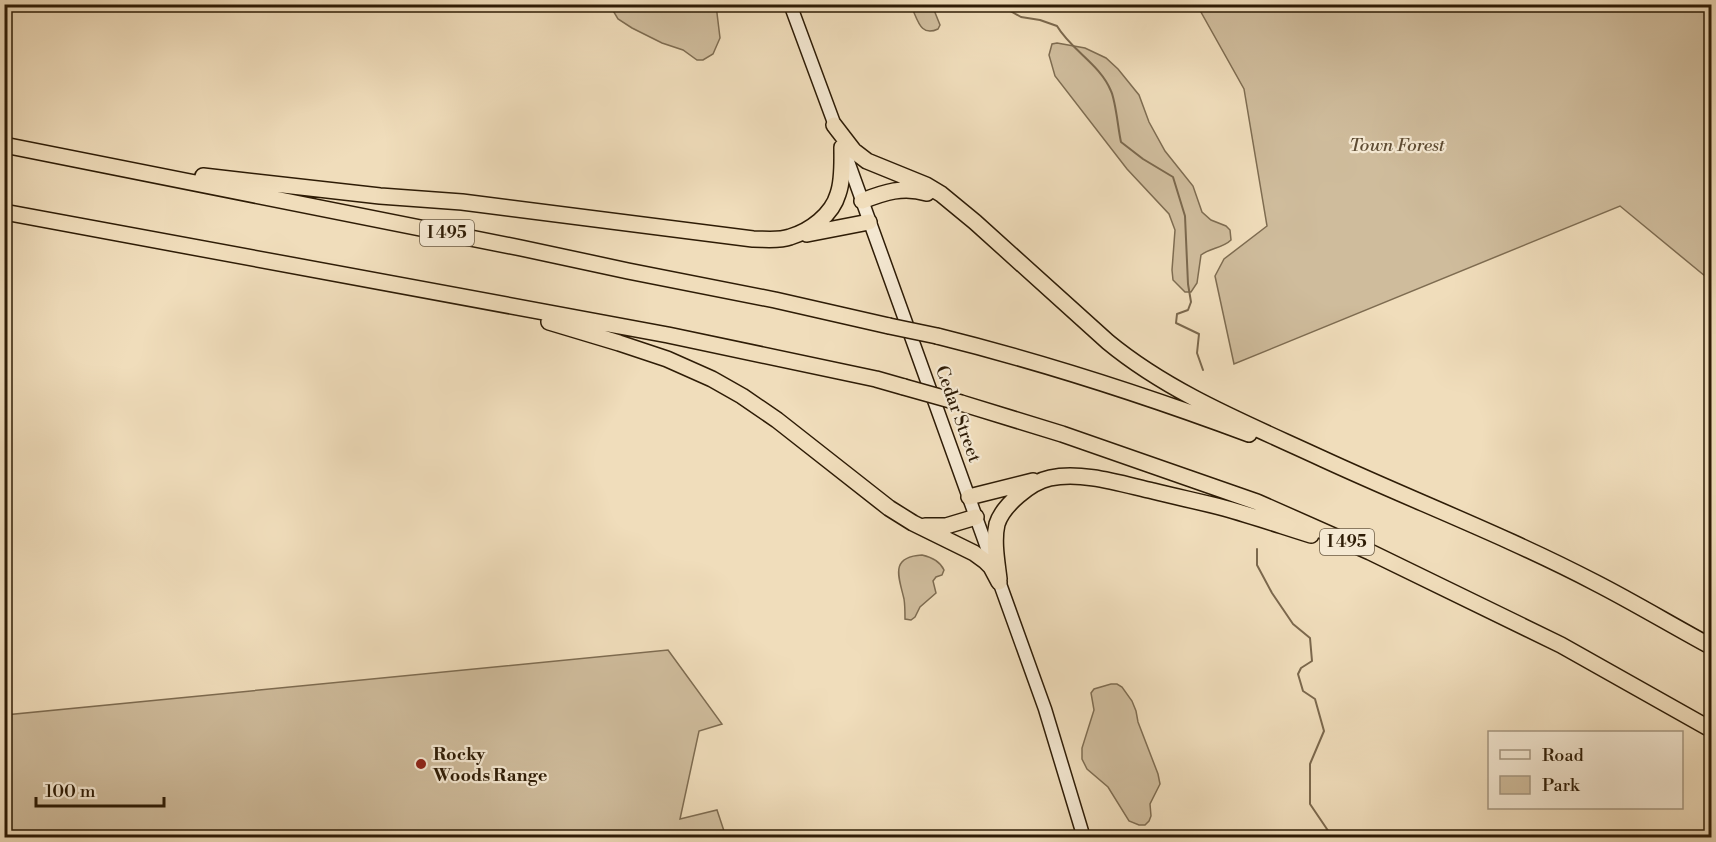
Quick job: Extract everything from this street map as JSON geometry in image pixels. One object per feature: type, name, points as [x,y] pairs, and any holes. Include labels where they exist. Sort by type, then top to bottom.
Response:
[{"type":"highway","points":[[834,125],[854,151],[867,161],[926,185],[941,194],[1108,342],[1139,366],[1202,402],[1374,483]]},
{"type":"highway","name":"I 495","points":[[4,145],[776,300],[937,336],[1073,374],[1247,433],[1374,483],[1596,583],[1712,647]]},
{"type":"highway","points":[[790,237],[819,222],[834,204],[840,185],[842,147]]},
{"type":"highway","points":[[89,162],[380,196],[462,202],[753,239],[790,237],[869,222]]},
{"type":"highway","points":[[862,201],[885,192],[902,189],[924,192],[952,203]]},
{"type":"highway","name":"I 495","points":[[4,212],[469,297],[726,347],[876,379],[961,403],[1073,438],[1257,502],[1370,552],[1561,645],[1712,730]]},
{"type":"highway","points":[[469,297],[667,359],[712,379],[777,420],[889,508],[913,524],[974,553],[991,567],[999,582]]},
{"type":"highway","points":[[969,497],[1047,478],[1067,476],[1107,480],[1222,508],[1370,552]]},
{"type":"highway","points":[[999,582],[996,534],[1000,518],[1015,498],[1047,478]]},
{"type":"highway","points":[[913,524],[946,526],[976,517]]},
{"type":"main road","name":"Cedar Street","points":[[790,4],[1045,709],[1084,837]]},
{"type":"green space","points":[[614,4],[716,5],[720,38],[713,54],[703,60],[697,60],[683,50],[662,43],[618,19],[612,9]]},
{"type":"green space","points":[[913,5],[932,5],[940,25],[938,29],[928,31],[924,29],[916,18]]},
{"type":"green space","name":"Town Forest","points":[[1197,5],[1711,5],[1711,281],[1620,206],[1234,364],[1215,276],[1224,259],[1267,226],[1244,89]]},
{"type":"green space","points":[[1052,44],[1085,48],[1106,58],[1118,69],[1139,95],[1149,122],[1165,151],[1193,186],[1202,212],[1211,220],[1230,230],[1231,240],[1201,255],[1197,283],[1191,292],[1185,292],[1173,280],[1175,230],[1169,214],[1127,169],[1055,76],[1049,55]]},
{"type":"green space","points":[[922,555],[935,560],[944,570],[942,575],[933,581],[936,593],[920,607],[915,617],[911,620],[905,619],[899,576],[900,564],[912,557]]},
{"type":"green space","points":[[668,650],[722,724],[699,731],[680,819],[717,810],[726,837],[5,837],[5,715]]},
{"type":"green space","points":[[1111,684],[1122,687],[1132,701],[1158,774],[1160,784],[1150,804],[1151,816],[1145,825],[1129,821],[1108,787],[1087,769],[1082,759],[1082,748],[1094,710],[1091,693],[1094,689]]},
{"type":"waterway","points":[[998,4],[1021,17],[1057,26],[1106,81],[1114,102],[1121,142],[1143,159],[1173,177],[1185,216],[1191,302],[1188,310],[1177,314],[1176,323],[1199,334],[1197,353],[1203,370]]},
{"type":"waterway","points":[[1257,549],[1257,565],[1272,593],[1293,624],[1310,638],[1312,661],[1301,668],[1298,674],[1303,691],[1315,699],[1324,731],[1310,764],[1310,804],[1333,838]]},
{"type":"place","name":"Rocky Woods Range","points":[[421,764]]}]
